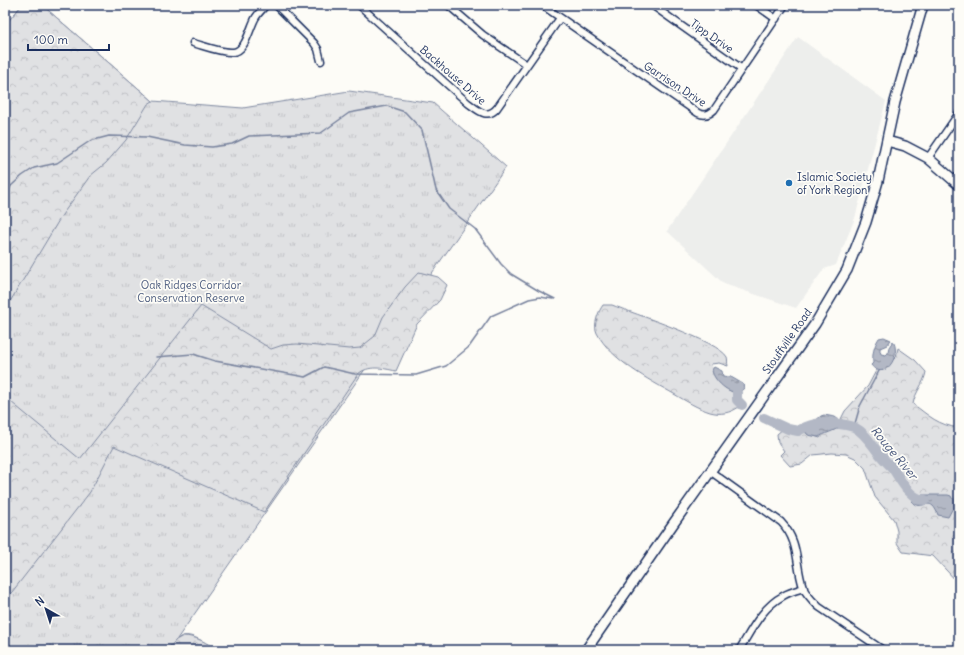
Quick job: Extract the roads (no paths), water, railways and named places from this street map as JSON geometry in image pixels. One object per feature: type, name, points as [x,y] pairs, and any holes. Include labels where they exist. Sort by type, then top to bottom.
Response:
[{"type":"main road","name":"Stouffville Road","points":[[586,650],[710,471],[815,324],[847,270],[866,222],[895,102],[923,5]]},
{"type":"main road","points":[[887,140],[905,146],[928,158],[959,185]]},
{"type":"street","points":[[193,43],[228,52],[238,51],[242,48],[256,17],[266,5]]},
{"type":"street","points":[[276,5],[314,43],[318,49],[321,61]]},
{"type":"street","name":"Backhouse Drive","points":[[359,5],[482,113],[489,114],[496,110],[528,64]]},
{"type":"street","points":[[448,5],[483,35],[528,64],[560,18]]},
{"type":"street","name":"Garrison Drive","points":[[542,5],[701,114],[709,114],[714,110],[785,5]]},
{"type":"street","name":"Tipp Drive","points":[[652,5],[742,69]]},
{"type":"street","points":[[756,5],[776,19]]},
{"type":"street","points":[[928,158],[959,113]]},
{"type":"street","points":[[710,471],[786,527],[796,548],[804,588],[811,599],[819,607],[883,650]]},
{"type":"street","points":[[739,650],[762,614],[771,604],[784,595],[804,588]]},
{"type":"water","points":[[884,337],[891,340],[887,345],[880,348],[881,354],[886,355],[888,353],[889,347],[893,341],[895,353],[890,365],[881,371],[871,365],[873,363],[873,353],[876,344],[879,338]]},
{"type":"water","points":[[714,367],[722,371],[723,376],[731,377],[743,384],[744,388],[735,392],[725,388],[713,374],[712,370]]},
{"type":"water","points":[[824,415],[835,417],[839,420],[840,427],[818,437],[808,435],[802,427],[805,423],[815,421]]},
{"type":"water","points":[[913,495],[948,495],[951,496],[955,504],[948,517],[938,515],[933,506],[930,504],[915,504],[912,501]]},
{"type":"waterway","points":[[5,199],[11,186],[34,168],[57,163],[90,141],[109,136],[147,137],[185,145],[212,147],[232,144],[249,136],[321,133],[349,113],[387,106],[405,112],[422,130],[436,190],[449,209],[475,229],[501,264],[511,274],[555,299]]},
{"type":"waterway","points":[[156,357],[193,354],[215,361],[305,377],[324,367],[355,374],[416,375],[446,366],[469,347],[491,316],[529,299],[540,297],[553,299]]},
{"type":"waterway","points":[[854,427],[860,406],[879,371]]},
{"type":"waterway","name":"Rouge River","points":[[737,392],[737,400],[742,405]]},
{"type":"waterway","name":"Rouge River","points":[[764,418],[788,429],[798,431],[810,425],[819,423],[854,427],[866,436],[894,470],[910,493],[920,499],[925,500]]},
{"type":"waterway","name":"Rouge River","points":[[941,502],[959,505]]},
{"type":"place","name":"Islamic Society of York Region","points":[[789,183]]},
{"type":"park label","name":"Oak Ridges Corridor Conservation Reserve","points":[[191,291]]}]
